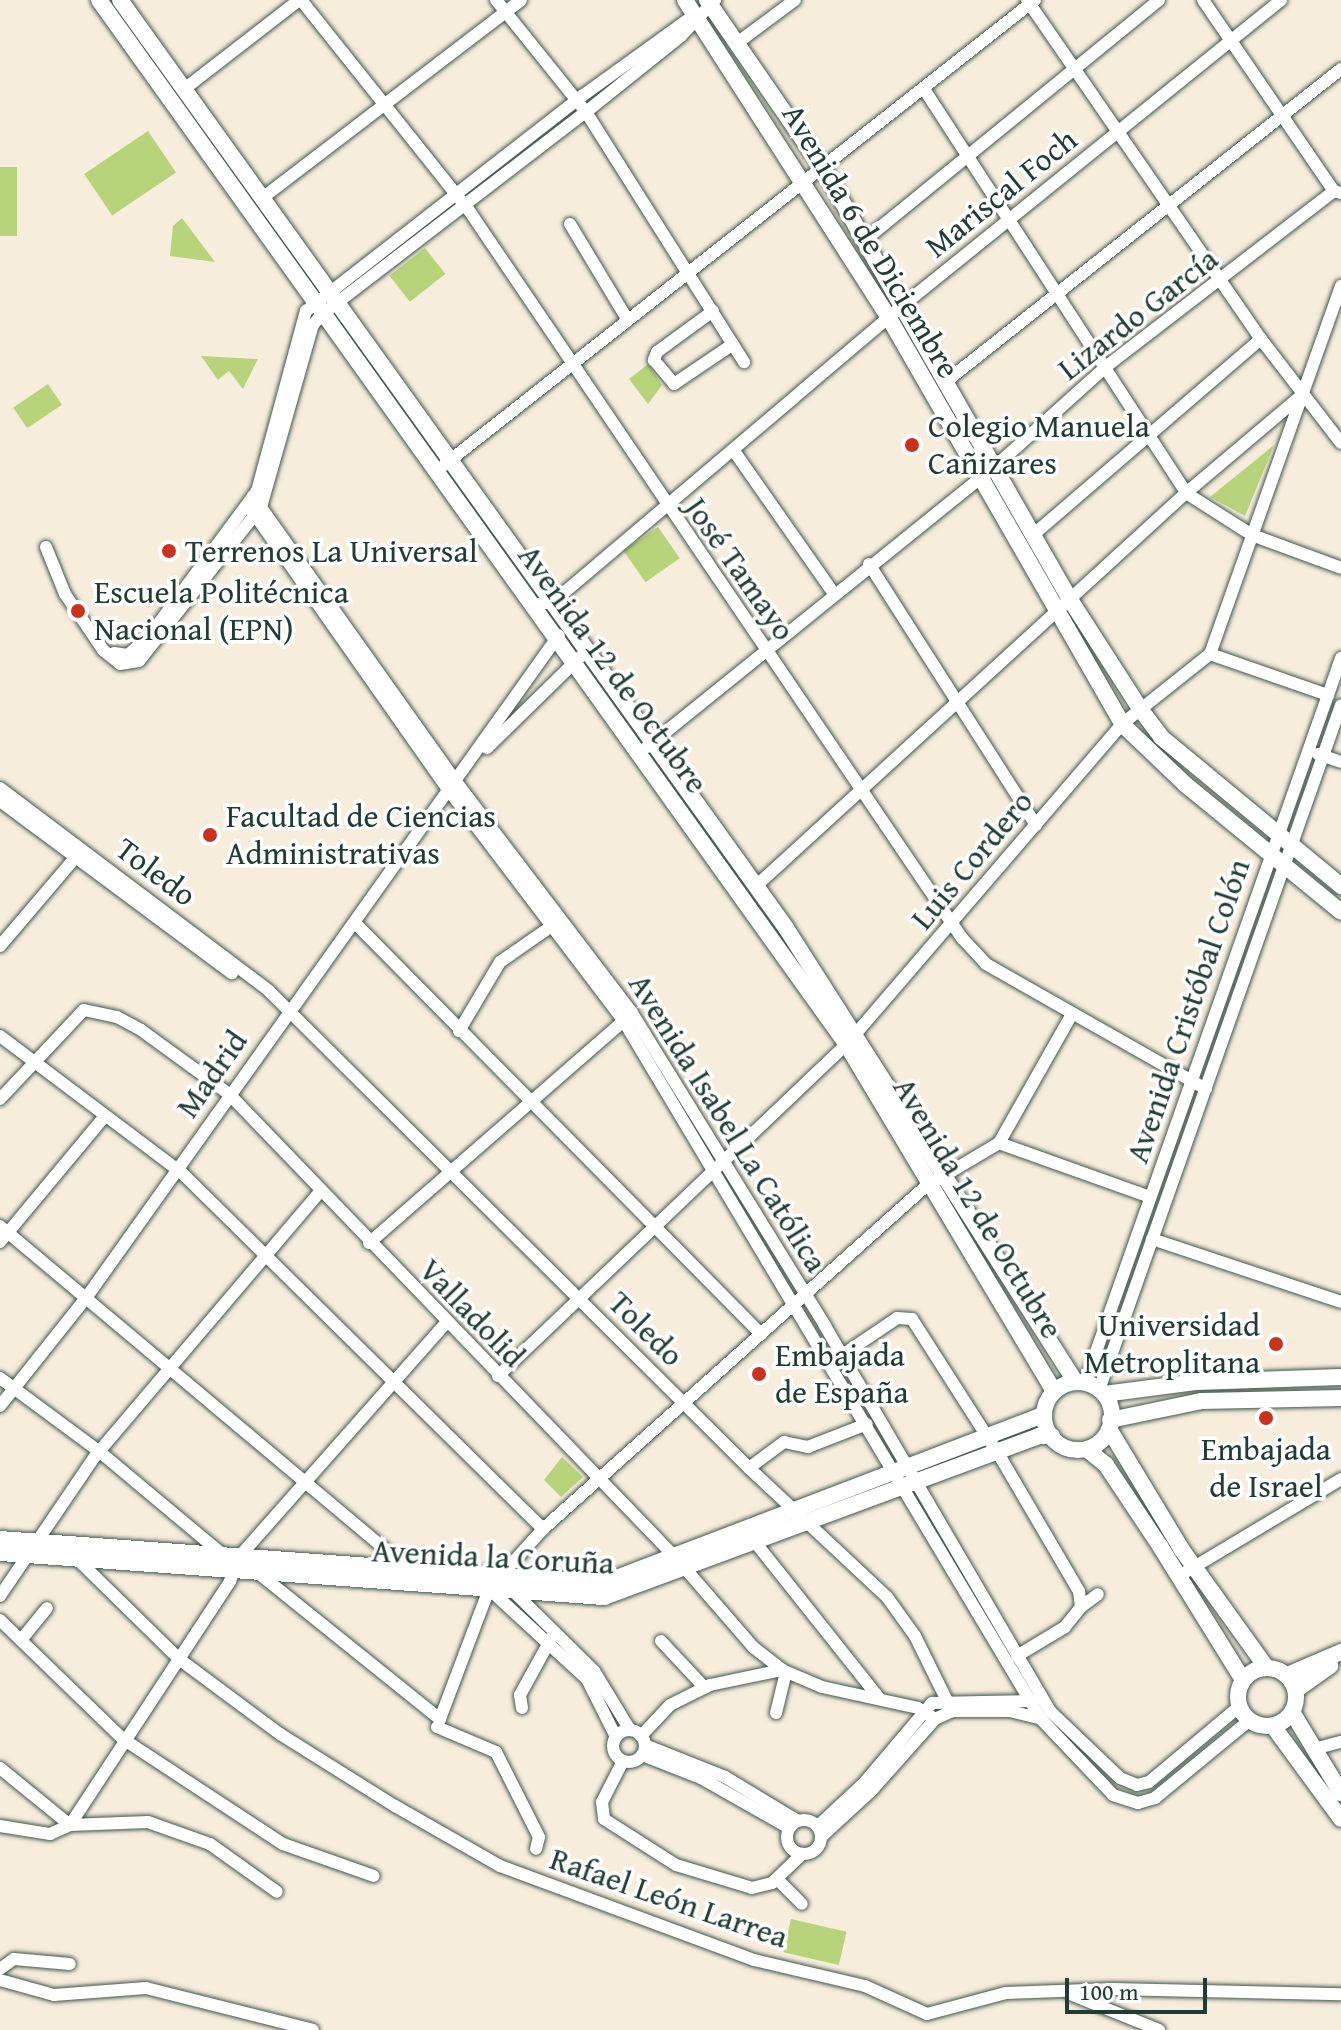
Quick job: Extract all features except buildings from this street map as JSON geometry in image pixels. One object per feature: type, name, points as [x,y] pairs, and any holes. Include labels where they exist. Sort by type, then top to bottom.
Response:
[{"type":"main road","name":"Avenida 12 de Octubre","points":[[99,0],[148,73],[532,605],[756,886],[939,1178],[1091,1387]]},
{"type":"main road","name":"Avenida 12 de Octubre","points":[[120,0],[588,650],[646,748],[851,1039]]},
{"type":"main road","name":"Avenida 6 de Diciembre","points":[[685,0],[707,5],[737,43],[824,170],[1071,601],[1141,710],[1161,737],[1341,886]]},
{"type":"main road","name":"Avenida 6 de Diciembre","points":[[707,5],[804,179],[889,318],[1122,724],[1341,912]]},
{"type":"main road","points":[[148,73],[170,92],[183,90]]},
{"type":"main road","points":[[206,153],[218,151],[235,163]]},
{"type":"main road","name":"Avenida 12 de Octubre","points":[[939,1178],[1054,1391]]},
{"type":"main road","points":[[1292,1683],[1266,1667],[1186,1571],[1106,1465],[1089,1451],[1065,1446],[1052,1436],[1044,1415],[1054,1391],[1341,1377]]},
{"type":"main road","points":[[1284,1378],[1285,1398]]},
{"type":"main road","points":[[1091,1387],[1243,1680],[1240,1706],[1250,1720],[1273,1726],[1332,1791]]},
{"type":"main road","points":[[1089,1451],[1110,1424],[1181,1403],[1341,1398]]},
{"type":"main road","name":"Avenida la Coruña","points":[[495,1584],[514,1592],[604,1597],[802,1516],[992,1445],[1044,1415]]},
{"type":"main road","name":"Avenida la Coruña","points":[[992,1445],[1052,1436]]},
{"type":"main road","name":"Avenida la Coruña","points":[[0,1539],[75,1556],[233,1561],[257,1572],[410,1576]]},
{"type":"main road","name":"Avenida la Coruña","points":[[0,1553],[31,1548],[233,1561],[495,1584],[603,1583],[681,1564]]},
{"type":"main road","points":[[1292,1683],[1341,1652]]},
{"type":"main road","points":[[1292,1683],[1341,1659]]},
{"type":"main road","points":[[1243,1680],[1266,1667]]},
{"type":"main road","points":[[1292,1683],[1292,1712],[1314,1749],[1339,1812]]},
{"type":"main road","points":[[1273,1726],[1292,1712]]},
{"type":"street","points":[[183,90],[300,0]]},
{"type":"street","name":"José Tamayo","points":[[300,0],[385,101],[460,199],[665,506],[953,925],[986,964],[1206,1089]]},
{"type":"street","points":[[496,0],[578,100],[688,268],[744,362]]},
{"type":"street","points":[[261,199],[385,101],[521,0]]},
{"type":"street","points":[[737,43],[795,0]]},
{"type":"street","points":[[866,239],[1159,0]]},
{"type":"street","points":[[1203,0],[1338,192]]},
{"type":"street","name":"Mariscal Foch","points":[[553,602],[902,306],[1281,0]]},
{"type":"street","points":[[435,471],[570,366],[688,268],[804,179],[824,170],[1031,1],[1261,339],[1341,443]]},
{"type":"street","points":[[50,549],[100,635],[116,655],[129,660],[254,506],[301,326],[578,100],[707,5]]},
{"type":"street","points":[[460,199],[586,112],[681,36],[707,5]]},
{"type":"street","points":[[944,383],[1172,206],[1341,69]]},
{"type":"street","points":[[924,89],[1056,297],[1186,493],[1252,535],[1341,568]]},
{"type":"street","name":"Lizardo García","points":[[646,748],[869,564],[993,467],[1103,369],[1338,192]]},
{"type":"street","points":[[570,224],[627,319]]},
{"type":"street","points":[[1328,695],[1210,654],[1341,286]]},
{"type":"street","points":[[713,311],[657,352],[654,360],[660,371],[674,384],[733,344]]},
{"type":"street","points":[[1033,535],[1261,339]]},
{"type":"street","points":[[756,886],[958,705],[1186,493],[1302,395]]},
{"type":"street","points":[[734,451],[834,594]]},
{"type":"street","name":"Avenida Isabel La Católica","points":[[254,506],[454,788],[628,1016],[801,1299],[842,1355],[906,1478],[1030,1700]]},
{"type":"street","points":[[869,564],[1036,825]]},
{"type":"street","points":[[532,605],[553,602]]},
{"type":"street","name":"Madrid","points":[[0,1406],[86,1298],[229,1094],[454,788],[556,637],[569,623]]},
{"type":"street","name":"Madrid","points":[[465,770],[588,650]]},
{"type":"street","name":"Luis Cordero","points":[[498,1376],[851,1039],[953,925],[1122,724],[1210,654]]},
{"type":"street","name":"Avenida Cristóbal Colón","points":[[1091,1387],[1150,1197],[1190,1082],[1277,859],[1308,750],[1341,658]]},
{"type":"street","name":"Avenida Cristóbal Colón","points":[[1284,839],[1324,756],[1341,705]]},
{"type":"street","points":[[1308,750],[1341,762]]},
{"type":"street","name":"Toledo","points":[[0,788],[79,854]]},
{"type":"street","name":"Toledo","points":[[0,801],[79,854],[289,1011],[749,1468],[887,1597],[950,1705]]},
{"type":"street","points":[[0,946],[79,854]]},
{"type":"street","name":"Avenida Cristóbal Colón","points":[[1091,1387],[1152,1239],[1206,1089],[1277,859]]},
{"type":"street","points":[[459,1031],[500,962],[556,922]]},
{"type":"street","points":[[355,923],[761,1334]]},
{"type":"street","name":"Valladolid","points":[[0,1099],[34,1064],[73,1016],[84,1010],[117,1017],[141,1030],[229,1094],[445,1324],[681,1564],[753,1647],[784,1671],[822,1687],[923,1710],[935,1719]]},
{"type":"street","points":[[438,1723],[495,1584],[543,1529],[939,1178],[999,1143],[1072,1014]]},
{"type":"street","points":[[369,1243],[628,1016]]},
{"type":"street","points":[[0,1036],[177,1169],[543,1529]]},
{"type":"street","points":[[104,1117],[3,1233],[173,1370],[410,1576]]},
{"type":"street","points":[[999,1143],[1150,1197]]},
{"type":"street","points":[[0,1596],[100,1452],[173,1370],[320,1192]]},
{"type":"street","points":[[1152,1239],[1341,1302]]},
{"type":"street","name":"Avenida Isabel La Católica","points":[[801,1299],[830,1362],[867,1424],[906,1478],[1045,1703],[1120,1778],[1137,1785],[1149,1782],[1240,1706]]},
{"type":"street","points":[[830,1362],[897,1318],[912,1319],[1079,1591],[1081,1607]]},
{"type":"street","points":[[70,1825],[123,1739],[179,1659],[233,1561],[445,1324]]},
{"type":"street","points":[[0,1378],[15,1385],[233,1561]]},
{"type":"street","points":[[749,1468],[784,1442],[808,1447],[867,1424]]},
{"type":"street","points":[[1186,1571],[1341,1479]]},
{"type":"street","points":[[751,1536],[880,1698]]},
{"type":"street","name":"Rafael León Larrea","points":[[75,1556],[179,1659],[280,1734],[397,1807],[500,1866],[754,1960],[865,1986],[927,2014],[1006,1993],[1113,1989],[1341,1994]]},
{"type":"street","points":[[257,1572],[438,1723],[496,1752],[539,1837],[536,1849]]},
{"type":"street","points":[[495,1584],[594,1671],[640,1742]]},
{"type":"street","points":[[514,1592],[587,1679],[616,1737],[614,1751],[623,1761]]},
{"type":"street","points":[[1017,1656],[1065,1627],[1081,1607],[1098,1594]]},
{"type":"street","points":[[21,1640],[47,1608]]},
{"type":"street","points":[[0,1620],[123,1739],[283,1844],[374,1876]]},
{"type":"street","points":[[522,1708],[520,1695],[553,1636]]},
{"type":"street","points":[[661,1641],[705,1688]]},
{"type":"street","points":[[776,1713],[784,1671],[705,1688],[670,1705],[623,1761],[602,1802],[608,1826],[676,1865],[727,1884],[757,1888],[777,1879],[802,1854],[816,1850],[820,1831],[865,1782],[923,1710],[950,1705],[1011,1705],[1030,1700],[1045,1703]]},
{"type":"street","points":[[1030,1700],[1041,1719],[1113,1795],[1129,1803],[1155,1798],[1250,1720]]},
{"type":"street","points":[[820,1831],[872,1790],[950,1705]]},
{"type":"street","points":[[1011,1705],[1041,1719]]},
{"type":"street","points":[[616,1737],[640,1742],[725,1777],[794,1825],[820,1831]]},
{"type":"street","points":[[1314,1749],[1341,1742]]},
{"type":"street","points":[[0,1768],[70,1825]]},
{"type":"street","points":[[0,1826],[50,1834],[70,1825],[148,1822],[210,1844],[277,1892]]},
{"type":"street","points":[[794,1825],[789,1845],[802,1854]]},
{"type":"street","points":[[777,1879],[802,1904]]},
{"type":"street","points":[[0,1969],[14,1959],[70,1964]]},
{"type":"street","points":[[0,1980],[54,1995],[146,1988],[313,2030]]},
{"type":"street","points":[[1108,2009],[1113,1989]]},
{"type":"street","points":[[1064,1991],[1159,2030]]},
{"type":"green space","points":[[148,131],[176,172],[112,216],[84,174]]},
{"type":"green space","points":[[0,167],[17,167],[17,236],[0,236]]},
{"type":"green space","points":[[182,218],[215,262],[170,256],[173,226]]},
{"type":"green space","points":[[425,248],[445,274],[410,302],[390,276]]},
{"type":"green space","points":[[201,356],[258,359],[243,389],[229,371],[218,380]]},
{"type":"green space","points":[[648,364],[662,385],[648,404],[629,379]]},
{"type":"green space","points":[[48,384],[62,405],[27,428],[13,407]]},
{"type":"green space","points":[[1274,445],[1245,516],[1210,497]]},
{"type":"green space","points":[[658,527],[680,558],[645,582],[624,551]]},
{"type":"green space","points":[[562,1457],[583,1477],[561,1497],[544,1480]]},
{"type":"green space","points":[[791,1919],[847,1932],[839,1965],[783,1952]]},
{"type":"place","name":"Colegio Manuela Cañizares","points":[[912,445]]},
{"type":"place","name":"Terrenos La Universal","points":[[169,551]]},
{"type":"place","name":"Escuela Politécnica Nacional (EPN)","points":[[78,611]]},
{"type":"place","name":"Facultad de Ciencias Administrativas","points":[[210,835]]},
{"type":"place","name":"Universidad Metroplitana","points":[[1276,1344]]},
{"type":"place","name":"Embajada de España","points":[[759,1374]]},
{"type":"place","name":"Embajada de Israel","points":[[1266,1418]]}]
